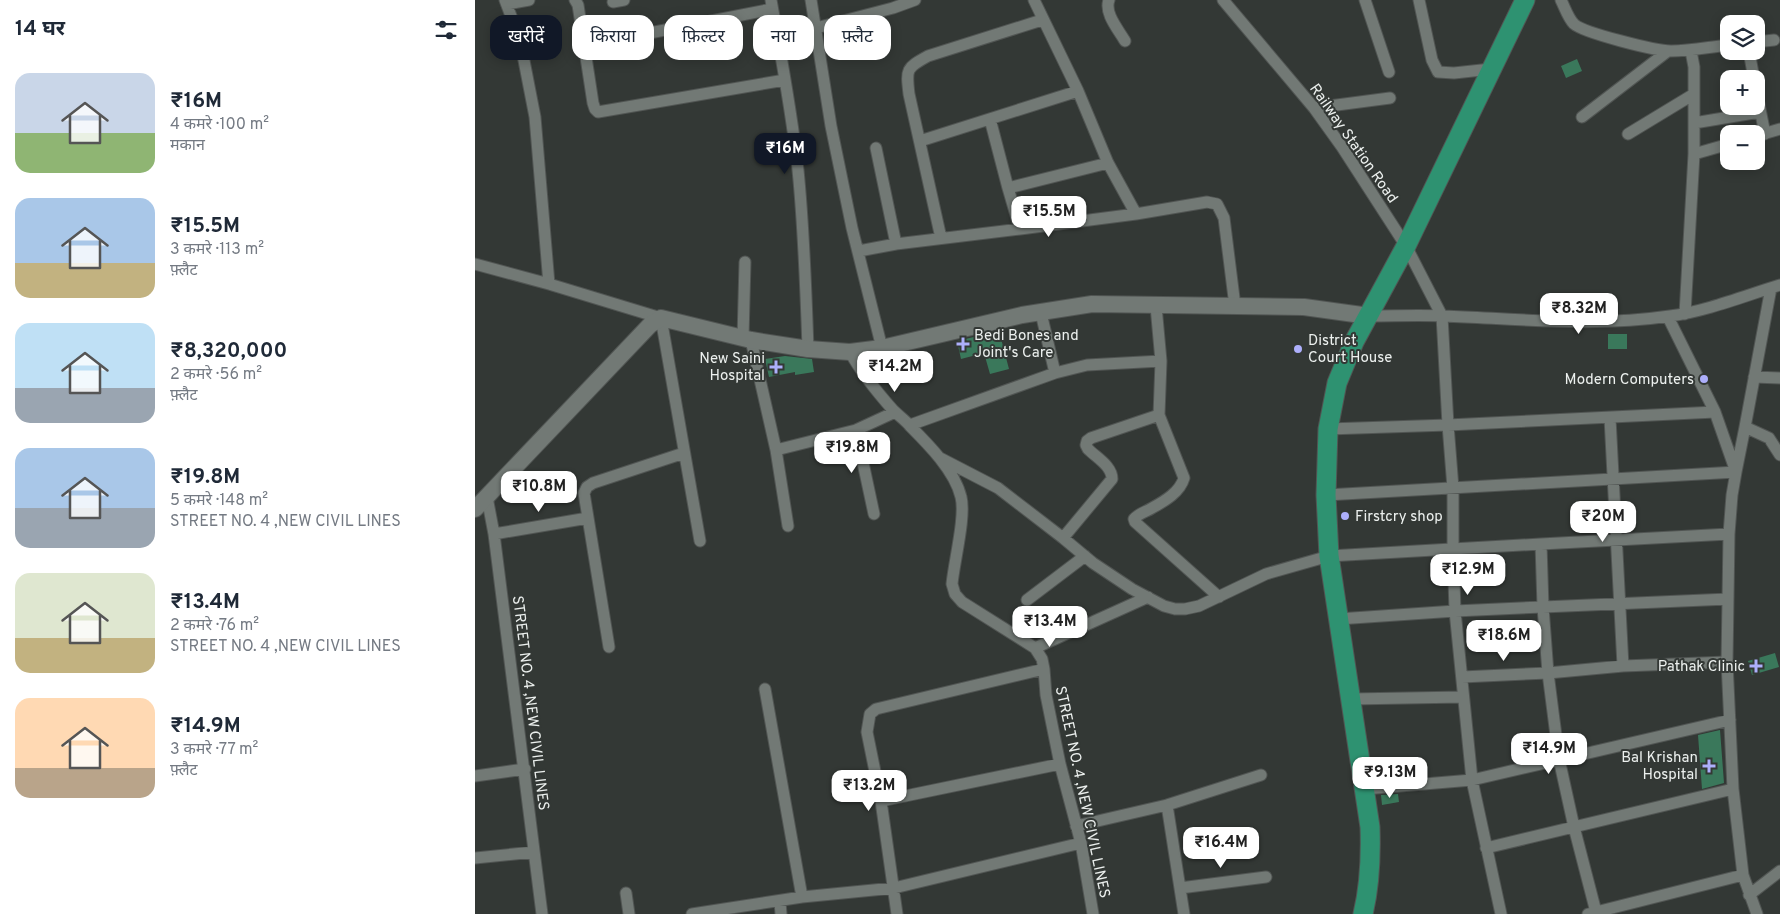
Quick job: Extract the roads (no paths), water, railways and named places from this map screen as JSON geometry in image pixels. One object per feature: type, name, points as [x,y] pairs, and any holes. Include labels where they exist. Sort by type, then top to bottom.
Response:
[{"type":"main road","points":[[1363,914],[1367,896],[1371,850],[1365,789],[1329,556],[1326,495],[1328,429],[1337,383],[1354,342],[1406,246],[1525,0]]},
{"type":"main road","points":[[475,509],[650,325],[661,318],[747,339],[808,349],[849,352],[882,348],[1023,315],[1092,304],[1304,307],[1369,316]]},
{"type":"street","points":[[529,0],[506,2],[520,40],[535,117],[549,284]]},
{"type":"street","points":[[575,0],[578,5],[579,15]]},
{"type":"street","points":[[811,0],[831,126],[852,228],[882,348]]},
{"type":"street","points":[[816,28],[893,8],[913,0]]},
{"type":"street","points":[[1033,0],[1078,92],[1108,163],[1136,214]]},
{"type":"street","points":[[1109,0],[1107,7],[1109,14],[1125,41]]},
{"type":"street","name":"Railway Station Road","points":[[1223,0],[1314,108],[1342,148],[1406,246],[1442,316]]},
{"type":"street","points":[[1365,0],[1389,72]]},
{"type":"street","points":[[1419,0],[1432,60],[1438,72],[1454,73],[1491,69]]},
{"type":"street","points":[[1561,0],[1572,22],[1587,32],[1668,51],[1691,51],[1720,46]]},
{"type":"street","points":[[654,31],[772,4],[798,170],[808,349]]},
{"type":"street","points":[[941,238],[907,79],[911,65],[928,56],[1042,20]]},
{"type":"street","points":[[1765,41],[1774,40]]},
{"type":"street","points":[[1582,117],[1668,51]]},
{"type":"street","points":[[1685,314],[1694,154],[1694,67],[1691,51]]},
{"type":"street","points":[[586,60],[593,103],[598,112],[785,80]]},
{"type":"street","points":[[920,141],[1078,92]]},
{"type":"street","points":[[1628,134],[1694,94]]},
{"type":"street","points":[[1314,108],[1390,98]]},
{"type":"street","points":[[1694,123],[1743,115]]},
{"type":"street","points":[[991,119],[1020,228]]},
{"type":"street","points":[[1765,134],[1780,130]]},
{"type":"street","points":[[1694,154],[1720,147]]},
{"type":"street","points":[[876,148],[896,244]]},
{"type":"street","points":[[1008,188],[1108,163]]},
{"type":"street","points":[[859,251],[896,244],[1136,214],[1207,202],[1217,204],[1224,218],[1235,306]]},
{"type":"street","points":[[745,262],[747,339],[776,450],[788,526]]},
{"type":"street","points":[[475,264],[661,318],[700,541]]},
{"type":"street","points":[[1369,316],[1442,316],[1571,322],[1668,316],[1685,314],[1775,286]]},
{"type":"street","points":[[1757,914],[1743,875],[1733,789],[1727,662],[1729,534],[1736,472],[1754,378],[1775,286]]},
{"type":"street","points":[[1156,306],[1161,360],[1159,416],[1184,478],[1179,489],[1153,508],[1134,518],[1135,522],[1219,597]]},
{"type":"street","points":[[1041,313],[1055,373]]},
{"type":"street","points":[[1442,316],[1453,488],[1455,611],[1463,697],[1472,780],[1501,914]]},
{"type":"street","points":[[1668,316],[1715,412],[1736,472]]},
{"type":"street","points":[[849,352],[860,371],[895,412],[910,425],[940,458],[957,486],[962,510],[952,584],[955,594],[962,602],[1035,648],[1148,598]]},
{"type":"street","points":[[910,425],[1055,373],[1087,365],[1161,360]]},
{"type":"street","points":[[1754,378],[1780,378]]},
{"type":"street","points":[[776,450],[856,430],[895,412]]},
{"type":"street","points":[[1328,429],[1715,412]]},
{"type":"street","points":[[1063,538],[1113,479],[1110,468],[1088,449],[1086,446],[1087,441],[1091,438],[1159,416]]},
{"type":"street","points":[[1610,418],[1623,666]]},
{"type":"street","points":[[1745,427],[1769,438],[1780,455]]},
{"type":"street","points":[[856,430],[874,514]]},
{"type":"street","points":[[609,647],[584,493],[587,487],[593,483],[684,453]]},
{"type":"street","points":[[940,458],[998,488],[1085,556],[1131,589],[1164,606],[1185,609],[1199,606],[1266,574],[1329,556],[1729,534]]},
{"type":"street","points":[[1326,495],[1736,472]]},
{"type":"street","name":"STREET NO. 4 ,NEW CIVIL LINES","points":[[487,497],[494,534],[525,769],[542,914]]},
{"type":"street","points":[[494,534],[589,518]]},
{"type":"street","points":[[1541,544],[1548,673],[1559,759],[1594,913],[1743,875]]},
{"type":"street","points":[[1027,600],[1085,556]]},
{"type":"street","points":[[1339,619],[1455,611],[1728,599]]},
{"type":"street","name":"STREET NO. 4 ,NEW CIVIL LINES","points":[[1035,648],[1042,659],[1046,695],[1060,764],[1081,843],[1093,914]]},
{"type":"street","points":[[1462,677],[1548,673],[1623,666],[1727,662]]},
{"type":"street","points":[[897,914],[881,801],[867,732],[870,714],[876,710],[1044,669]]},
{"type":"street","points":[[765,689],[802,897]]},
{"type":"street","points":[[1351,699],[1463,697]]},
{"type":"street","points":[[1365,789],[1472,780],[1730,720]]},
{"type":"street","points":[[881,801],[1060,764]]},
{"type":"street","points":[[475,776],[525,769]]},
{"type":"street","points":[[1076,826],[1167,805],[1261,775]]},
{"type":"street","points":[[1486,848],[1733,789]]},
{"type":"street","points":[[1167,805],[1184,914]]},
{"type":"street","points":[[692,914],[780,902],[802,897],[894,888],[1081,843]]},
{"type":"street","points":[[475,858],[534,852]]},
{"type":"street","points":[[1749,894],[1780,871]]},
{"type":"street","points":[[1180,888],[1266,876]]},
{"type":"street","points":[[626,894],[629,914]]},
{"type":"street","points":[[780,902],[781,914]]},
{"type":"place","name":"Bedi Bones and Joint's Care","points":[[963,344]]},
{"type":"place","name":"District Court House","points":[[1298,349]]},
{"type":"place","name":"New Saini Hospital","points":[[776,367]]},
{"type":"place","name":"Modern Computers","points":[[1704,379]]},
{"type":"place","name":"Firstcry shop","points":[[1345,516]]},
{"type":"place","name":"Pathak Clinic","points":[[1756,666]]},
{"type":"place","name":"Bal Krishan Hospital","points":[[1709,766]]}]
